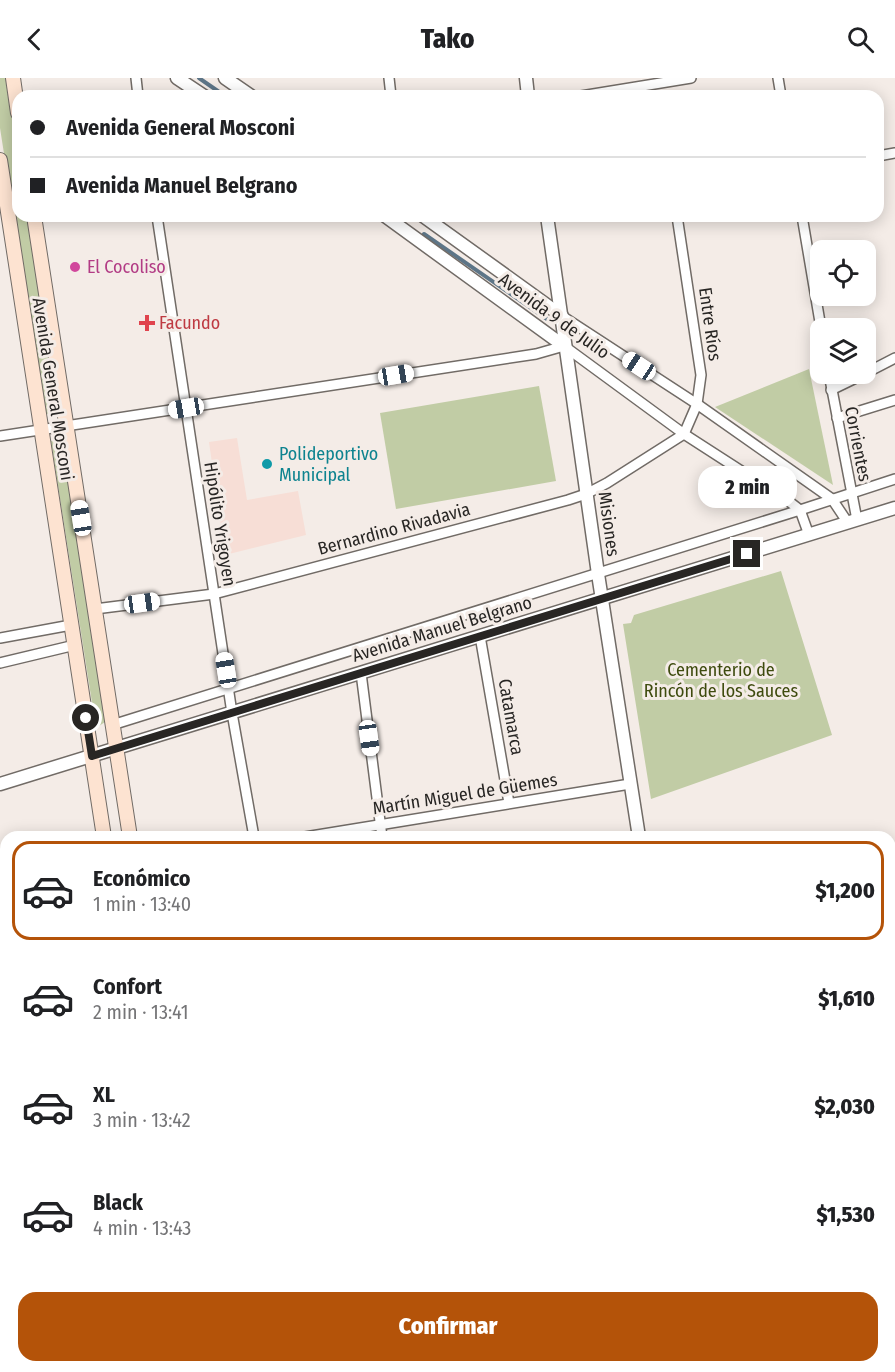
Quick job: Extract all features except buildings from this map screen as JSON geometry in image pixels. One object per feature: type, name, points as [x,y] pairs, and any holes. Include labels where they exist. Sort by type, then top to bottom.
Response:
[{"type":"main road","name":"Avenida General Mosconi","points":[[0,160],[103,831]]},
{"type":"main road","name":"Avenida General Mosconi","points":[[35,222],[129,831]]},
{"type":"street","points":[[177,78],[195,90]]},
{"type":"street","points":[[225,78],[242,90]]},
{"type":"street","points":[[618,90],[691,78]]},
{"type":"street","name":"Hipólito Yrigoyen","points":[[158,222],[232,713],[253,831]]},
{"type":"street","name":"Avenida 9 de Julio","points":[[402,222],[684,434],[800,510]]},
{"type":"street","name":"Avenida 9 de Julio","points":[[431,222],[562,316],[697,404],[832,499],[852,521]]},
{"type":"street","name":"Misiones","points":[[548,222],[562,316],[564,346],[638,831]]},
{"type":"street","name":"Entre Ríos","points":[[678,222],[700,375],[697,404],[684,434]]},
{"type":"street","points":[[803,222],[819,318]]},
{"type":"street","points":[[0,436],[536,354],[564,346]]},
{"type":"street","points":[[876,368],[895,358]]},
{"type":"street","name":"Corrientes","points":[[830,384],[850,493],[852,521]]},
{"type":"street","points":[[831,390],[843,384]]},
{"type":"street","points":[[837,418],[895,400]]},
{"type":"street","name":"Bernardino Rivadavia","points":[[95,609],[214,594],[586,494],[684,434]]},
{"type":"street","points":[[112,725],[895,479]]},
{"type":"street","name":"Avenida Manuel Belgrano","points":[[0,784],[895,508]]},
{"type":"street","points":[[800,510],[809,535]]},
{"type":"street","points":[[0,638],[71,625]]},
{"type":"street","name":"Catamarca","points":[[480,636],[509,803]]},
{"type":"street","points":[[0,663],[75,645]]},
{"type":"street","points":[[361,673],[381,831]]},
{"type":"street","name":"Martín Miguel de Güemes","points":[[340,831],[630,784]]},
{"type":"shaded area","points":[[237,438],[247,500],[298,491],[306,535],[225,555],[209,442]]},
{"type":"green space","points":[[0,78],[7,78],[12,109],[12,204],[0,128]]},
{"type":"green space","points":[[15,222],[30,222],[61,412],[45,414]]},
{"type":"green space","points":[[809,369],[810,384],[812,384],[833,485],[715,407]]},
{"type":"green space","points":[[539,386],[556,481],[396,509],[380,413]]},
{"type":"green space","points":[[65,439],[108,720],[96,728],[51,441]]},
{"type":"green space","name":"Cementerio de Rincón de los Sauces","points":[[781,571],[832,735],[651,799],[623,624],[631,623],[634,615]]},
{"type":"waterway","points":[[199,78],[216,90]]},
{"type":"waterway","points":[[424,234],[547,319]]},
{"type":"place","name":"El Cocoliso","points":[[75,267]]},
{"type":"place","name":"Facundo","points":[[147,323]]},
{"type":"place","name":"Polideportivo Municipal","points":[[267,464]]},
{"type":"route","points":[[86,718],[92,756],[747,554]]}]
